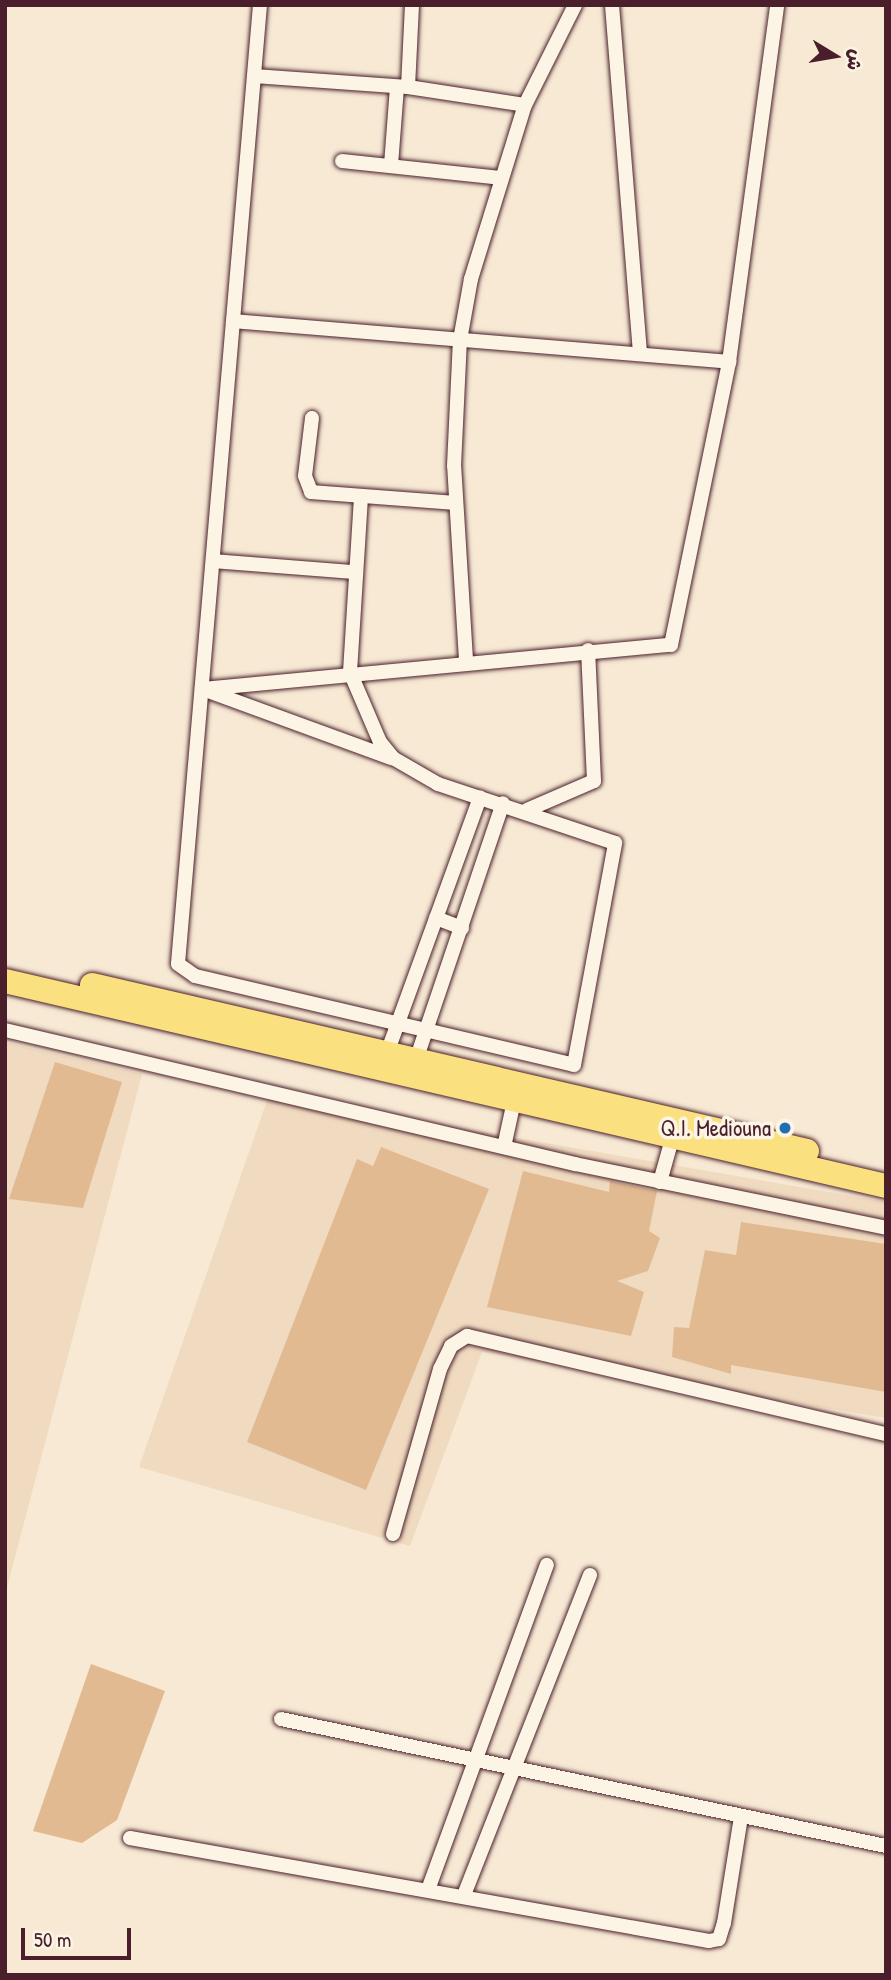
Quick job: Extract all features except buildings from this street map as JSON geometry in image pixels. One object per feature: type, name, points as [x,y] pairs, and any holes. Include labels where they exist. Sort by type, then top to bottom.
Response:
[{"type":"highway","points":[[5,965],[886,1170]]},
{"type":"highway","points":[[5,981],[672,1139],[886,1186]]},
{"type":"street","points":[[201,689],[393,758],[438,785],[527,810],[615,844],[574,1065],[179,967],[201,689],[260,5]]},
{"type":"street","points":[[391,165],[412,5]]},
{"type":"street","points":[[466,660],[456,503],[460,340],[500,178],[525,105],[575,5]]},
{"type":"street","points":[[612,5],[640,354]]},
{"type":"street","points":[[201,689],[466,660],[671,645],[729,362],[777,5]]},
{"type":"street","points":[[254,76],[402,87],[525,105]]},
{"type":"street","points":[[342,161],[500,178]]},
{"type":"street","points":[[233,321],[729,362]]},
{"type":"street","points":[[312,418],[309,490],[361,497],[456,503]]},
{"type":"street","points":[[361,497],[354,572],[350,672],[370,727],[393,758]]},
{"type":"street","points":[[213,561],[354,572]]},
{"type":"street","points":[[527,810],[594,781],[588,650]]},
{"type":"street","points":[[387,1053],[480,797]]},
{"type":"street","points":[[416,1060],[503,803]]},
{"type":"street","points":[[436,918],[462,928]]},
{"type":"street","points":[[5,1030],[660,1182],[886,1228]]},
{"type":"street","points":[[505,1147],[514,1101]]},
{"type":"street","points":[[660,1182],[672,1139]]},
{"type":"street","points":[[393,1534],[440,1368],[451,1346],[467,1336],[886,1434]]},
{"type":"street","points":[[429,1887],[547,1565]]},
{"type":"street","points":[[464,1895],[590,1575]]},
{"type":"street","points":[[281,1719],[886,1846]]},
{"type":"street","points":[[130,1838],[429,1887],[717,1940],[741,1817]]},
{"type":"shaded area","points":[[5,1042],[142,1074],[5,1595]]},
{"type":"shaded area","points":[[269,1095],[886,1202],[886,1418],[482,1352],[410,1546],[139,1467]]},
{"type":"place","name":"Q.I. Mediouna","points":[[785,1128]]}]
